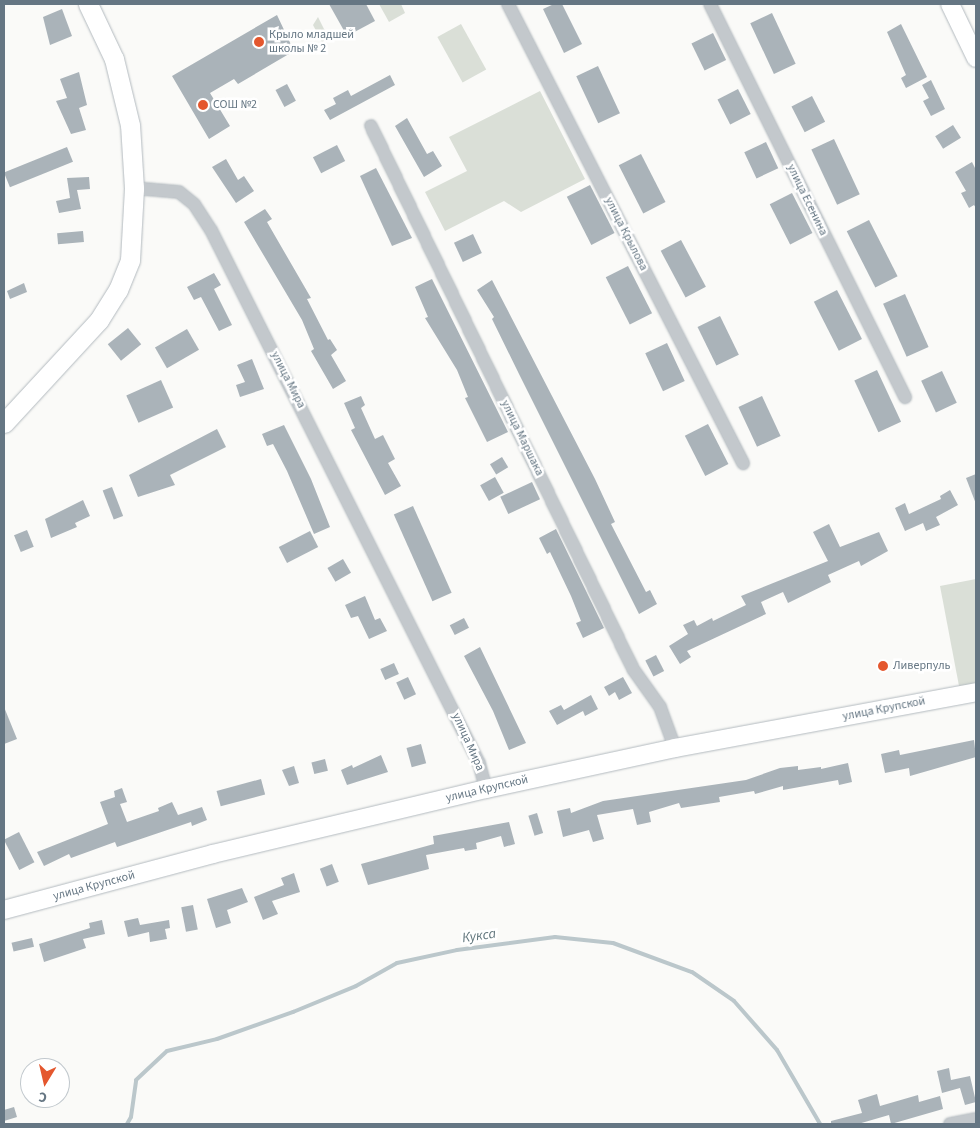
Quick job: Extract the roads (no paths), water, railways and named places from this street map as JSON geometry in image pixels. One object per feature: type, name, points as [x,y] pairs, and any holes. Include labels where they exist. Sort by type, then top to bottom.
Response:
[{"type":"main road","points":[[4,423],[99,320],[118,290],[130,260],[134,188],[130,125],[114,59],[88,4]]},
{"type":"street","name":"улица Крылова","points":[[508,4],[743,463]]},
{"type":"street","name":"улица Есенина","points":[[710,4],[905,397]]},
{"type":"street","points":[[950,4],[976,58]]},
{"type":"street","name":"улица Маршака","points":[[372,126],[633,669],[660,707],[675,748]]},
{"type":"street","name":"улица Мира","points":[[134,188],[179,192],[194,204],[211,230],[479,763],[486,789]]},
{"type":"street","name":"улица Крупской","points":[[4,910],[212,854],[486,789],[675,748],[976,692]]},
{"type":"street","points":[[950,1124],[976,1119]]},
{"type":"waterway","name":"Кукса","points":[[127,1124],[131,1117],[136,1080],[167,1051],[217,1039],[293,1012],[356,986],[397,963],[457,950],[555,937],[613,943],[692,972],[734,1001],[777,1050],[820,1124]]},
{"type":"place","name":"Крыло младшей школы № 2","points":[[259,42]]},
{"type":"place","name":"СОШ №2","points":[[203,105]]},
{"type":"place","name":"Ливерпуль","points":[[883,666]]}]
